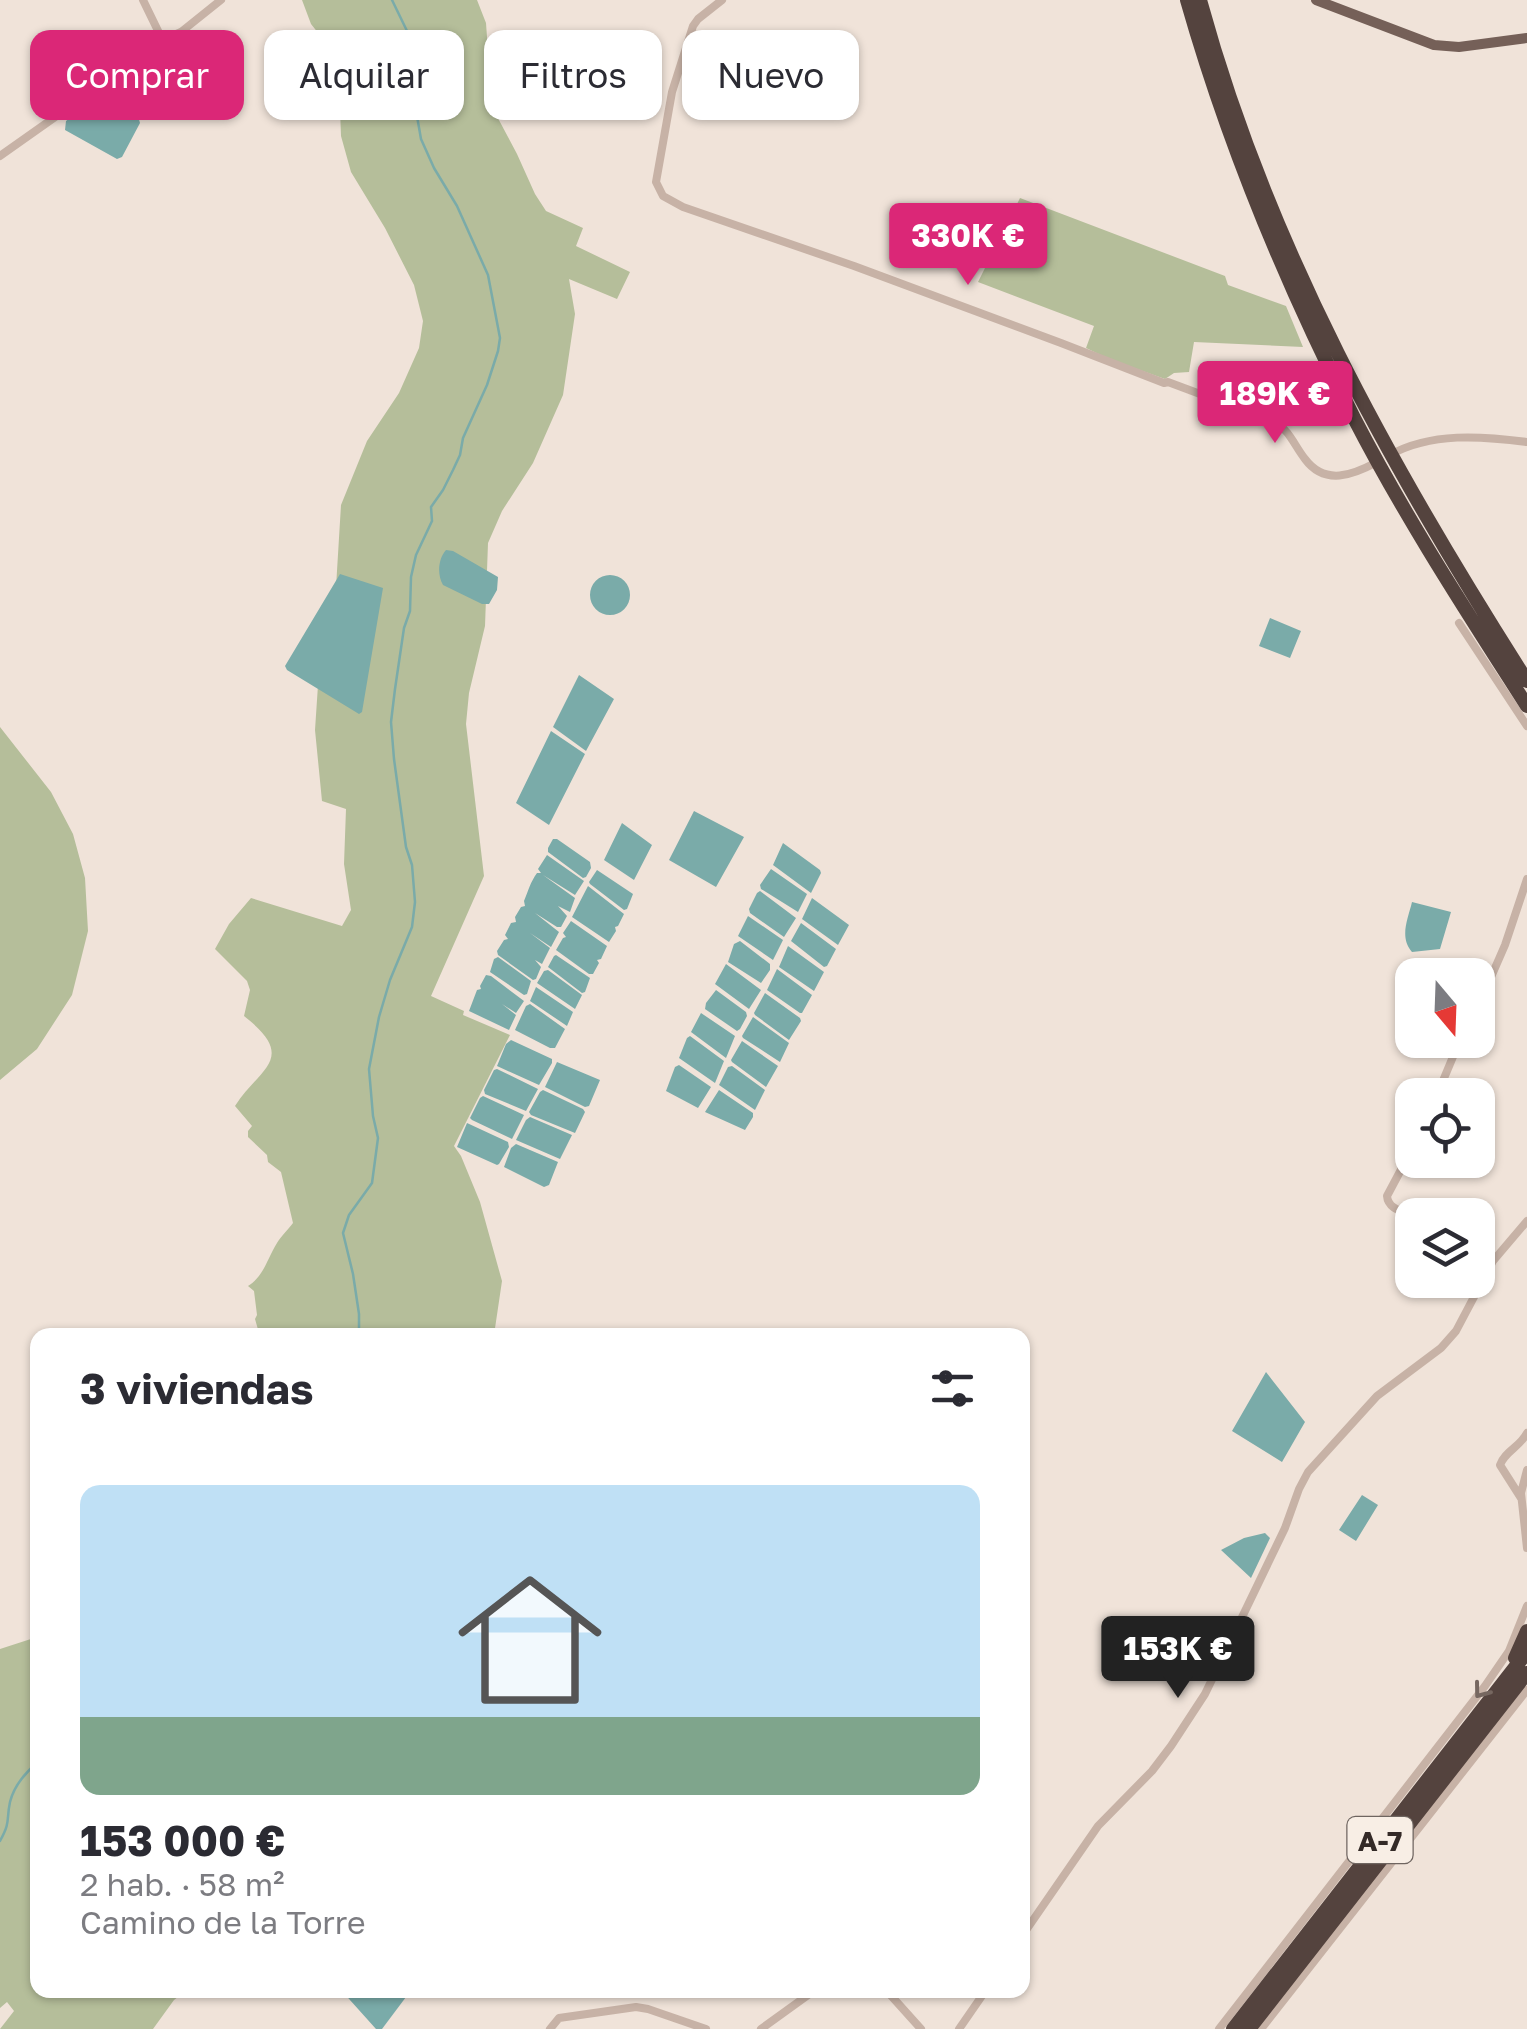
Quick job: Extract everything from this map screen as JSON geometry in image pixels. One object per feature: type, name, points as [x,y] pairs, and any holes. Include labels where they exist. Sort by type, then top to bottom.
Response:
[{"type":"highway","points":[[1187,0],[1240,162],[1313,334],[1401,503],[1527,706]]},
{"type":"highway","points":[[1200,0],[1259,174],[1328,335],[1401,476],[1527,681]]},
{"type":"highway","points":[[1500,1685],[1527,1631]]},
{"type":"highway","name":"A-7","points":[[1233,2029],[1527,1652]]},
{"type":"highway","name":"A-7","points":[[1249,2029],[1527,1674]]},
{"type":"main road","points":[[1316,0],[1434,45],[1459,47],[1527,38]]},
{"type":"street","points":[[143,0],[157,30]]},
{"type":"street","points":[[184,30],[221,0]]},
{"type":"street","points":[[722,0],[693,26],[672,92],[656,182],[662,196],[684,208],[872,272],[1274,422],[1289,433],[1306,461],[1322,473],[1341,477],[1363,470],[1406,446],[1427,441],[1490,437],[1527,442]]},
{"type":"street","points":[[0,156],[51,120]]},
{"type":"street","points":[[1459,623],[1527,726]]},
{"type":"street","points":[[1495,968],[1527,879]]},
{"type":"street","points":[[1395,1208],[1387,1196],[1397,1178]]},
{"type":"street","points":[[1495,1259],[1527,1221]]},
{"type":"street","points":[[1030,1924],[1098,1826],[1152,1771],[1205,1694],[1286,1528],[1308,1472],[1377,1396],[1441,1348],[1456,1331],[1473,1298]]},
{"type":"street","points":[[1522,1503],[1501,1470],[1501,1461],[1527,1433]]},
{"type":"street","points":[[1510,1480],[1526,1471]]},
{"type":"street","points":[[1526,1471],[1522,1503],[1527,1548]]},
{"type":"street","points":[[1510,1480],[1524,1487]]},
{"type":"street","points":[[1219,2029],[1485,1686],[1509,1651],[1527,1606]]},
{"type":"street","points":[[1261,2029],[1527,1690]]},
{"type":"street","points":[[761,2029],[803,1998]]},
{"type":"street","points":[[893,1998],[921,2029]]},
{"type":"street","points":[[959,2029],[980,1998]]},
{"type":"street","points":[[550,2029],[559,2018],[636,2007],[706,2029]]},
{"type":"green space","points":[[302,0],[477,0],[486,30],[484,120],[499,120],[546,211],[583,228],[576,246],[630,272],[617,299],[569,279],[575,314],[563,395],[533,463],[502,511],[488,543],[485,626],[466,724],[484,876],[431,996],[510,1035],[454,1146],[480,1202],[502,1281],[495,1328],[258,1328],[254,1291],[248,1286],[262,1272],[293,1223],[281,1172],[248,1137],[252,1126],[235,1106],[263,1072],[272,1053],[260,1031],[244,1016],[250,990],[247,981],[215,949],[251,898],[342,926],[351,910],[344,864],[346,809],[322,801],[315,730],[319,670],[335,604],[341,505],[367,441],[399,393],[419,348],[423,321],[414,285],[351,172],[340,120],[464,120],[464,30],[316,30]]},
{"type":"green space","points":[[1020,198],[1225,276],[1228,285],[1286,306],[1303,347],[1194,342],[1189,372],[1174,373],[1165,379],[1086,348],[1094,326],[978,282]]},
{"type":"green space","points":[[0,727],[51,792],[73,834],[85,878],[88,931],[72,995],[37,1049],[0,1080]]},
{"type":"green space","points":[[30,1639],[30,1998],[177,1998],[153,2029],[0,2029],[14,2011],[7,2002],[0,2008],[0,1649]]},
{"type":"water","points":[[66,121],[140,123],[122,157],[117,159],[65,130]]},
{"type":"water","points":[[446,550],[498,577],[497,590],[489,604],[443,585],[439,567]]},
{"type":"water","points":[[340,574],[383,588],[359,714],[285,666]]},
{"type":"water","points":[[610,575],[624,581],[630,595],[624,609],[610,615],[596,609],[590,595],[596,581]]},
{"type":"water","points":[[1270,618],[1301,631],[1290,658],[1259,646]]},
{"type":"water","points":[[579,675],[614,699],[586,751],[553,727]]},
{"type":"water","points":[[551,731],[585,754],[549,825],[516,803]]},
{"type":"water","points":[[694,811],[744,837],[716,887],[669,860]]},
{"type":"water","points":[[622,823],[652,845],[634,880],[604,860]]},
{"type":"water","points":[[553,839],[590,862],[586,877],[548,852]]},
{"type":"water","points":[[783,843],[820,870],[811,893],[773,865]]},
{"type":"water","points":[[547,855],[584,881],[575,895],[543,875],[575,898],[570,912],[558,906],[567,916],[561,927],[535,913],[559,932],[551,947],[530,933],[550,948],[542,964],[535,960],[541,967],[533,980],[497,951],[508,939],[505,935],[525,906],[530,886],[537,873],[541,873],[538,869]]},
{"type":"water","points":[[771,869],[807,894],[798,912],[761,889]]},
{"type":"water","points":[[597,870],[633,894],[627,909],[590,884]]},
{"type":"water","points":[[588,886],[624,914],[609,942],[572,917]]},
{"type":"water","points":[[760,891],[796,918],[784,937],[750,913]]},
{"type":"water","points":[[812,898],[849,925],[838,945],[802,919]]},
{"type":"water","points":[[1412,902],[1451,912],[1440,949],[1412,952],[1408,946],[1406,928]]},
{"type":"water","points":[[748,916],[783,940],[773,960],[738,936]]},
{"type":"water","points":[[571,921],[607,946],[593,974],[556,950]]},
{"type":"water","points":[[801,923],[836,949],[827,966],[791,941]]},
{"type":"water","points":[[740,941],[770,964],[761,983],[728,962],[734,944]]},
{"type":"water","points":[[788,946],[824,972],[814,991],[779,967]]},
{"type":"water","points":[[556,955],[590,978],[585,992],[548,967]]},
{"type":"water","points":[[498,957],[531,981],[527,994],[490,972]]},
{"type":"water","points":[[726,964],[761,990],[749,1009],[715,984]]},
{"type":"water","points":[[777,969],[812,995],[802,1013],[767,990]]},
{"type":"water","points":[[548,970],[582,995],[575,1009],[537,983]]},
{"type":"water","points":[[486,975],[524,1001],[516,1013],[502,1004],[516,1015],[509,1030],[469,1011]]},
{"type":"water","points":[[536,987],[573,1012],[567,1026],[530,1001]]},
{"type":"water","points":[[716,990],[746,1012],[737,1031],[705,1009]]},
{"type":"water","points":[[765,993],[800,1018],[789,1040],[755,1015]]},
{"type":"water","points":[[530,1004],[565,1029],[555,1048],[515,1030]]},
{"type":"water","points":[[701,1013],[735,1036],[726,1058],[691,1032]]},
{"type":"water","points":[[753,1017],[789,1043],[780,1062],[743,1038]]},
{"type":"water","points":[[690,1036],[724,1061],[715,1083],[679,1058]]},
{"type":"water","points":[[511,1040],[552,1059],[539,1085],[497,1066]]},
{"type":"water","points":[[742,1041],[778,1066],[766,1087],[732,1062]]},
{"type":"water","points":[[557,1062],[600,1080],[589,1106],[545,1087]]},
{"type":"water","points":[[679,1065],[711,1087],[698,1108],[666,1091]]},
{"type":"water","points":[[732,1066],[765,1090],[755,1110],[719,1085]]},
{"type":"water","points":[[497,1069],[538,1089],[526,1111],[485,1094]]},
{"type":"water","points":[[543,1090],[583,1109],[575,1133],[531,1115],[529,1112]]},
{"type":"water","points":[[719,1090],[753,1113],[745,1130],[705,1112]]},
{"type":"water","points":[[483,1096],[524,1115],[512,1139],[470,1118]]},
{"type":"water","points":[[530,1117],[572,1135],[560,1159],[516,1140]]},
{"type":"water","points":[[467,1123],[508,1142],[499,1164],[457,1147]]},
{"type":"water","points":[[516,1144],[558,1162],[549,1185],[544,1187],[504,1167]]},
{"type":"water","points":[[1266,1372],[1305,1422],[1282,1462],[1232,1431]]},
{"type":"water","points":[[1362,1495],[1378,1505],[1356,1541],[1339,1530]]},
{"type":"water","points":[[1265,1533],[1270,1538],[1251,1578],[1221,1550],[1244,1538]]},
{"type":"water","points":[[348,1998],[405,1998],[382,2029],[376,2029]]},
{"type":"waterway","points":[[359,1328],[353,1274],[343,1233],[349,1215],[372,1183],[378,1138],[369,1069],[379,1017],[412,927],[415,902],[394,759],[391,722],[395,689],[416,555],[432,521],[431,507],[460,455],[500,338],[488,275],[421,139],[412,50],[392,0]]},
{"type":"waterway","points":[[0,1841],[14,1790],[30,1770]]}]
